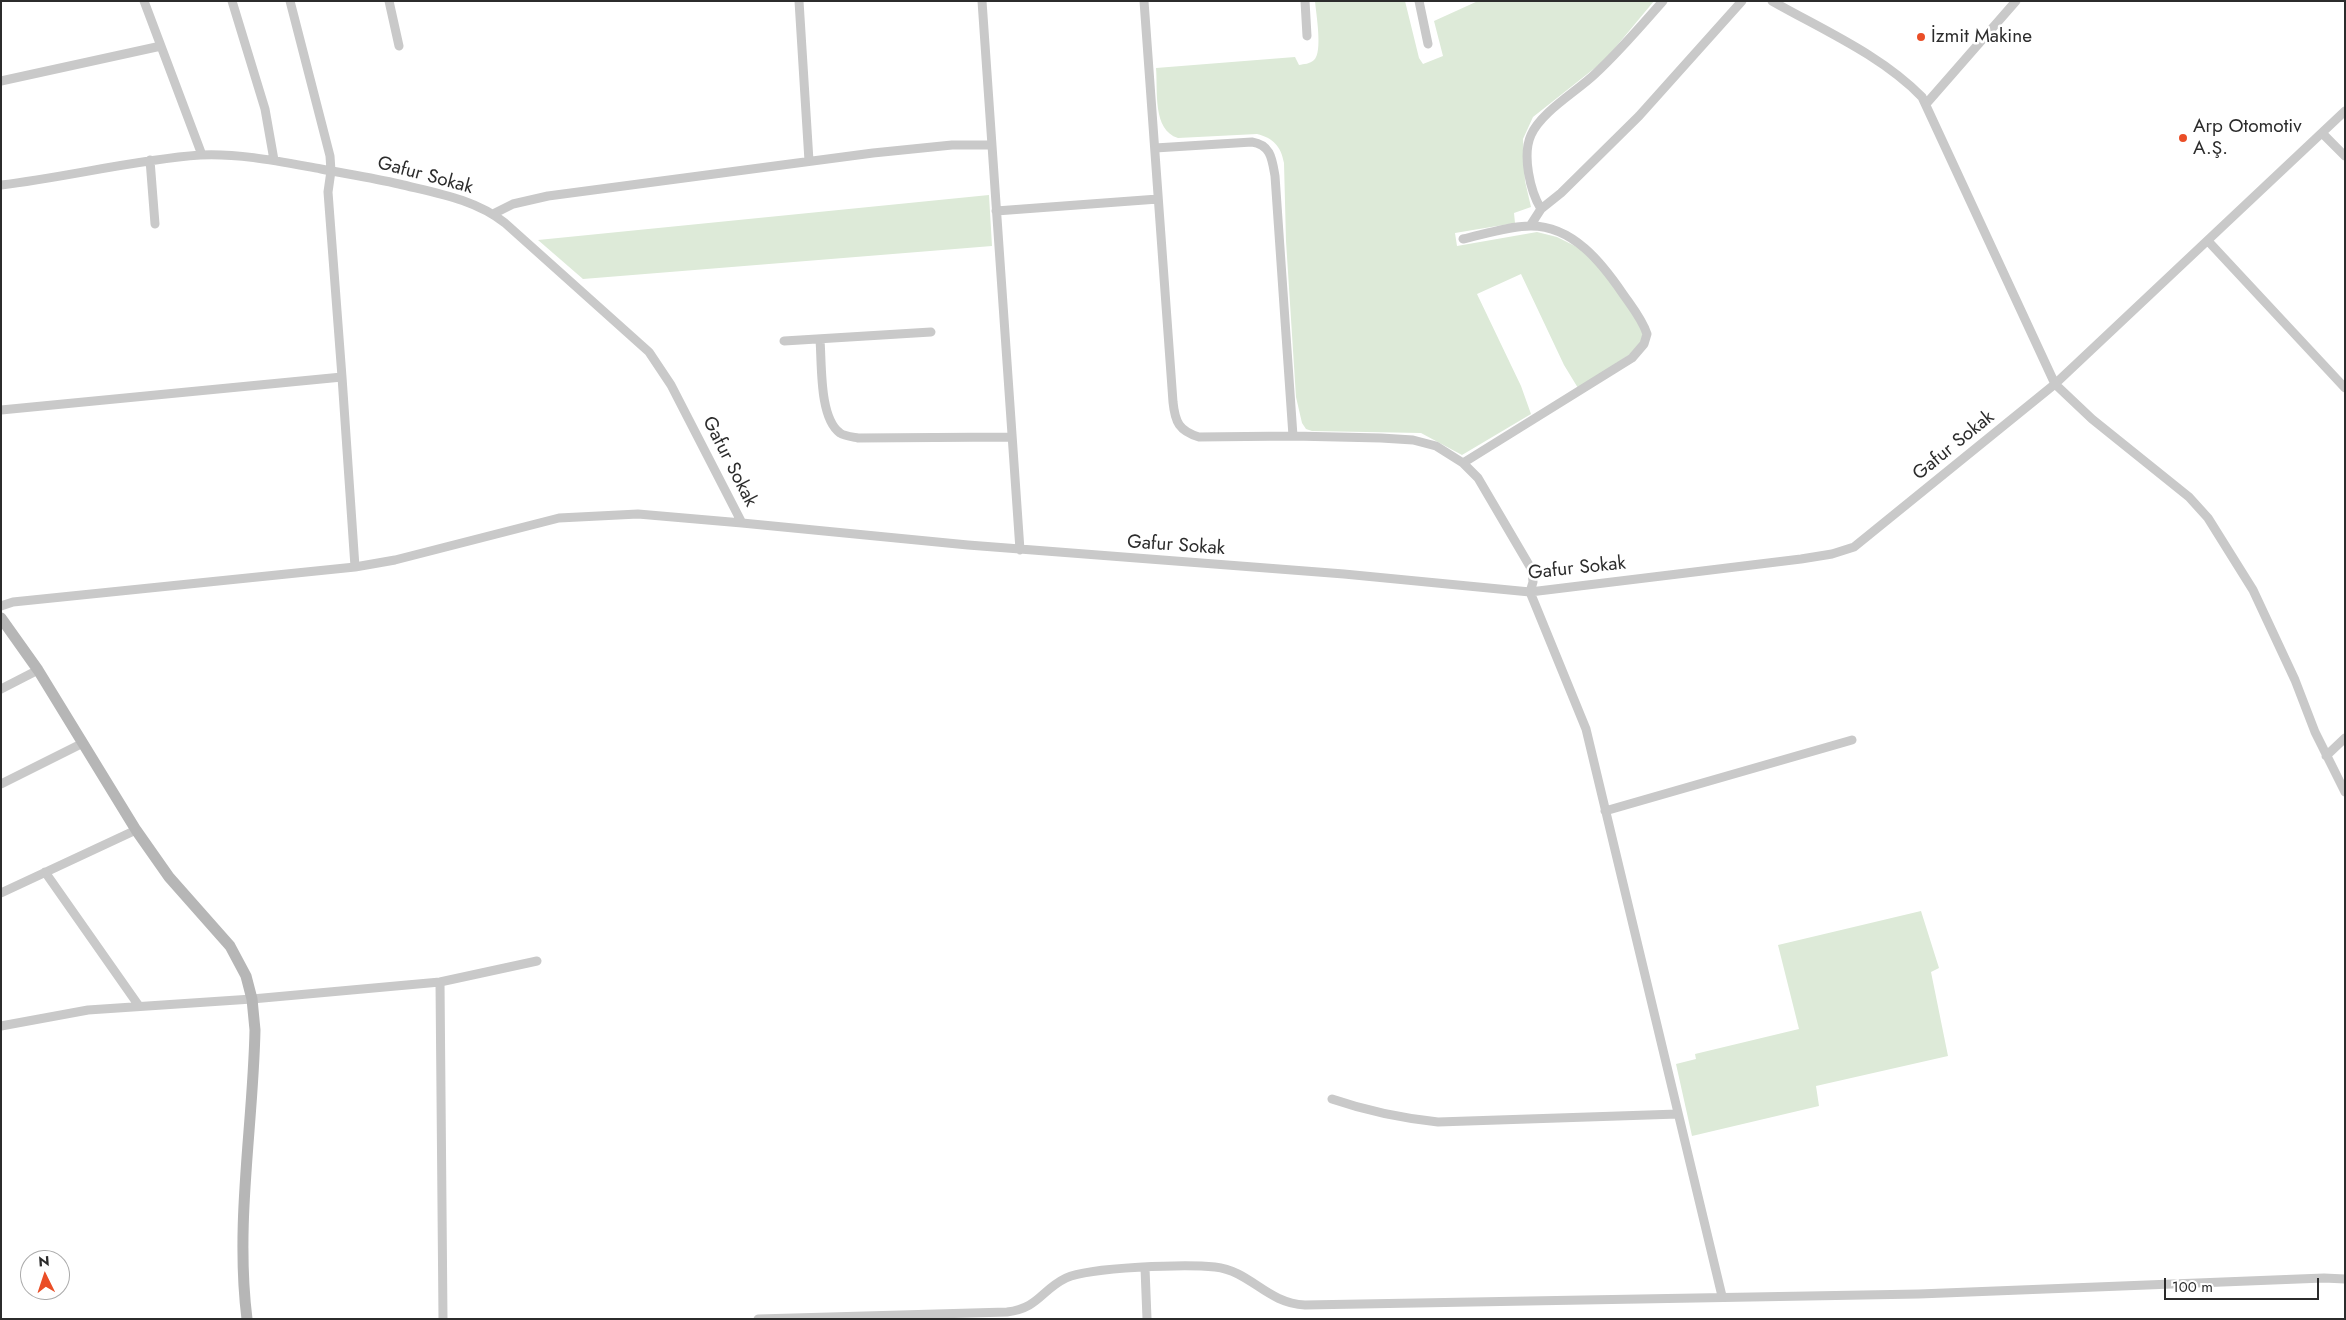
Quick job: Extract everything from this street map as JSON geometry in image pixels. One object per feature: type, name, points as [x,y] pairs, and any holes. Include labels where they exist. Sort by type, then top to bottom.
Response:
[{"type":"street","points":[[144,1],[202,155]]},
{"type":"street","points":[[232,1],[264,109],[274,160]]},
{"type":"street","points":[[290,1],[327,138],[331,171],[328,192],[355,567]]},
{"type":"street","points":[[389,1],[399,46]]},
{"type":"street","points":[[799,1],[809,161]]},
{"type":"street","points":[[982,1],[1020,550]]},
{"type":"street","points":[[1144,1],[1173,402],[1177,424],[1185,432],[1199,437],[1293,436],[1413,440],[1436,446],[1463,463],[1478,478],[1532,570],[1533,582],[1530,592],[1586,729],[1722,1296]]},
{"type":"street","points":[[1305,1],[1307,36]]},
{"type":"street","points":[[1419,1],[1428,44]]},
{"type":"street","points":[[1541,210],[1534,192],[1527,159],[1528,145],[1533,130],[1541,120],[1595,74],[1663,1]]},
{"type":"street","points":[[1530,226],[1541,210],[1561,193],[1639,116],[1742,1]]},
{"type":"street","points":[[1772,1],[1881,63],[1909,84],[1926,104],[2055,384],[2092,419],[2189,497],[2208,518],[2253,590],[2326,756],[2345,792]]},
{"type":"street","points":[[1926,104],[2016,1]]},
{"type":"street","points":[[1,81],[161,46]]},
{"type":"street","name":"Gafur Sokak","points":[[1,185],[150,160],[202,155],[274,160],[331,171],[444,195],[493,214],[650,352],[671,385],[742,523],[1020,550],[1344,574],[1530,592],[1846,551],[2055,384],[2345,111]]},
{"type":"street","points":[[2322,132],[2345,156]]},
{"type":"street","points":[[1155,148],[1252,142],[1261,144],[1268,149],[1272,158],[1275,176],[1293,436]]},
{"type":"street","points":[[493,214],[527,199],[809,161],[952,145],[992,144]]},
{"type":"street","points":[[150,160],[154,224]]},
{"type":"street","points":[[996,211],[1158,200]]},
{"type":"street","points":[[1463,238],[1530,226],[1543,227],[1561,233],[1594,256],[1639,317],[1647,334],[1639,352],[1632,358],[1463,463]]},
{"type":"street","points":[[2208,241],[2345,388]]},
{"type":"street","points":[[784,341],[931,332]]},
{"type":"street","points":[[820,340],[826,409],[830,423],[841,434],[858,438],[1012,437]]},
{"type":"street","points":[[1,410],[342,377]]},
{"type":"street","points":[[1,606],[13,602],[355,567],[395,560],[559,518],[638,514],[742,523]]},
{"type":"street","points":[[1,618],[38,670],[136,830],[169,876],[230,946],[246,976],[252,999],[254,1046],[244,1254],[247,1319]]},
{"type":"street","points":[[1,689],[38,670]]},
{"type":"street","points":[[2326,756],[2345,738]]},
{"type":"street","points":[[1605,811],[1852,740]]},
{"type":"street","points":[[1,784],[83,743]]},
{"type":"street","points":[[1,893],[136,830]]},
{"type":"street","points":[[45,872],[139,1006]]},
{"type":"street","points":[[1,1026],[88,1010],[252,999],[440,982],[537,961]]},
{"type":"street","points":[[440,982],[443,1319]]},
{"type":"street","points":[[1332,1099],[1366,1110],[1403,1118],[1438,1122],[1678,1114]]},
{"type":"street","points":[[758,1319],[1008,1312],[1029,1307],[1056,1284],[1078,1274],[1192,1266],[1229,1270],[1244,1276],[1279,1300],[1289,1304],[1304,1305],[1722,1296],[1919,1294],[2324,1278],[2345,1279]]},
{"type":"street","points":[[1145,1268],[1147,1319]]},
{"type":"green space","points":[[1315,1],[1405,1],[1419,58],[1423,64],[1443,56],[1434,21],[1478,1],[1654,1],[1605,60],[1533,117],[1523,139],[1525,181],[1531,207],[1514,213],[1515,223],[1455,233],[1457,246],[1537,232],[1557,237],[1579,248],[1602,270],[1639,320],[1644,335],[1638,349],[1578,388],[1564,365],[1521,274],[1477,294],[1521,386],[1531,414],[1462,455],[1421,433],[1312,431],[1306,429],[1302,423],[1296,397],[1286,241],[1284,163],[1281,152],[1272,140],[1257,134],[1178,138],[1170,134],[1160,118],[1156,68],[1295,57],[1299,65],[1307,64],[1314,60],[1317,56],[1319,41]]},
{"type":"green space","points":[[989,195],[992,246],[583,279],[538,240]]},
{"type":"green space","points":[[1921,911],[1939,968],[1931,972],[1948,1056],[1816,1086],[1819,1106],[1692,1136],[1676,1064],[1696,1059],[1695,1054],[1799,1029],[1778,945]]},
{"type":"place","name":"İzmit Makine","points":[[1921,37]]},
{"type":"place","name":"Arp Otomotiv A.Ş.","points":[[2183,138]]}]
